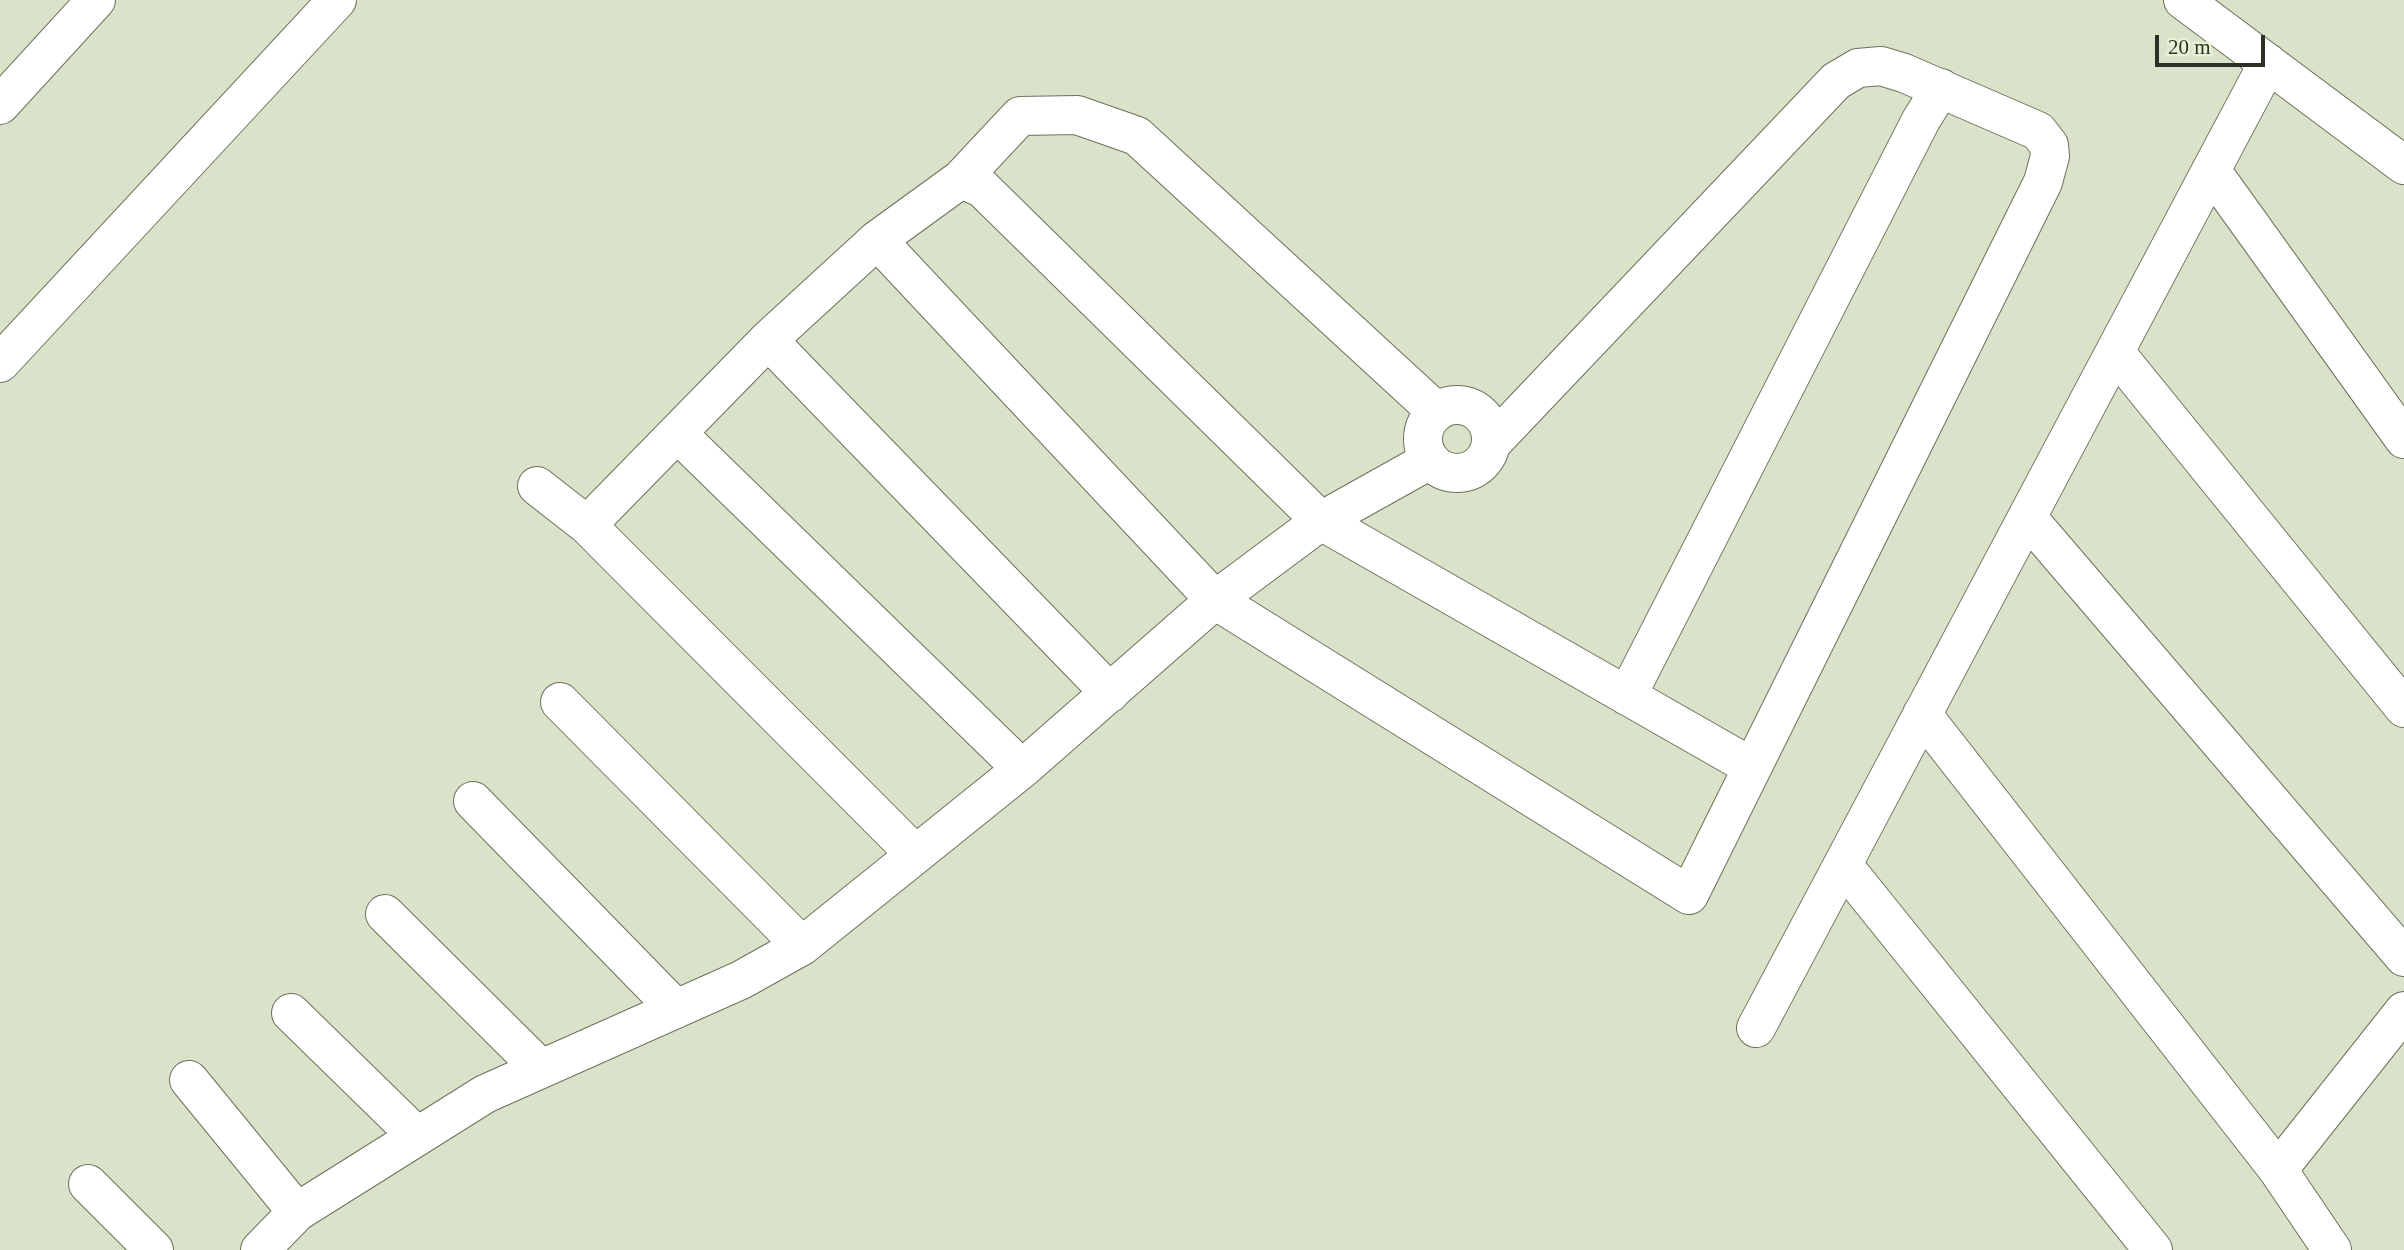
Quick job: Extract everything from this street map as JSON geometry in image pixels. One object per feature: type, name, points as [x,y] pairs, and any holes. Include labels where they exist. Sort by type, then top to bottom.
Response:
[{"type":"street","points":[[5,347],[337,0]]},
{"type":"street","points":[[2183,0],[2404,165]]},
{"type":"street","points":[[0,104],[93,1]]},
{"type":"street","points":[[1756,1028],[2268,64]]},
{"type":"street","points":[[877,240],[1215,600],[1689,895],[2043,182],[2050,156],[2049,145],[2038,131],[1904,73],[1881,66],[1858,68],[1836,81],[1491,444]]},
{"type":"street","points":[[1627,696],[1921,120],[1941,88]]},
{"type":"street","points":[[587,525],[768,340],[877,240],[961,179],[1020,116],[1076,115],[1137,136],[1437,412]]},
{"type":"street","points":[[2211,170],[2404,439]]},
{"type":"street","points":[[961,179],[982,188],[1321,521],[1752,766]]},
{"type":"street","points":[[768,340],[1110,693]]},
{"type":"street","points":[[2115,352],[2404,708]]},
{"type":"street","points":[[1462,405],[1485,418],[1491,444],[1487,456],[1478,466],[1466,472],[1453,472],[1430,460],[1424,435],[1428,422],[1437,412],[1448,406],[1462,405]]},
{"type":"street","points":[[677,433],[1022,769]]},
{"type":"street","points":[[260,1250],[297,1212],[485,1094],[741,980],[802,946],[1022,769],[1215,600],[1321,521],[1430,460]]},
{"type":"street","points":[[537,486],[587,525],[915,854]]},
{"type":"street","points":[[2027,517],[2400,940]]},
{"type":"street","points":[[561,702],[802,946]]},
{"type":"street","points":[[1922,714],[2278,1170],[2332,1250]]},
{"type":"street","points":[[472,801],[676,1009]]},
{"type":"street","points":[[1843,865],[2153,1250]]},
{"type":"street","points":[[385,914],[541,1069]]},
{"type":"street","points":[[2278,1170],[2404,1011]]},
{"type":"street","points":[[291,1013],[417,1136]]},
{"type":"street","points":[[189,1080],[297,1212]]},
{"type":"street","points":[[88,1184],[154,1250]]}]
